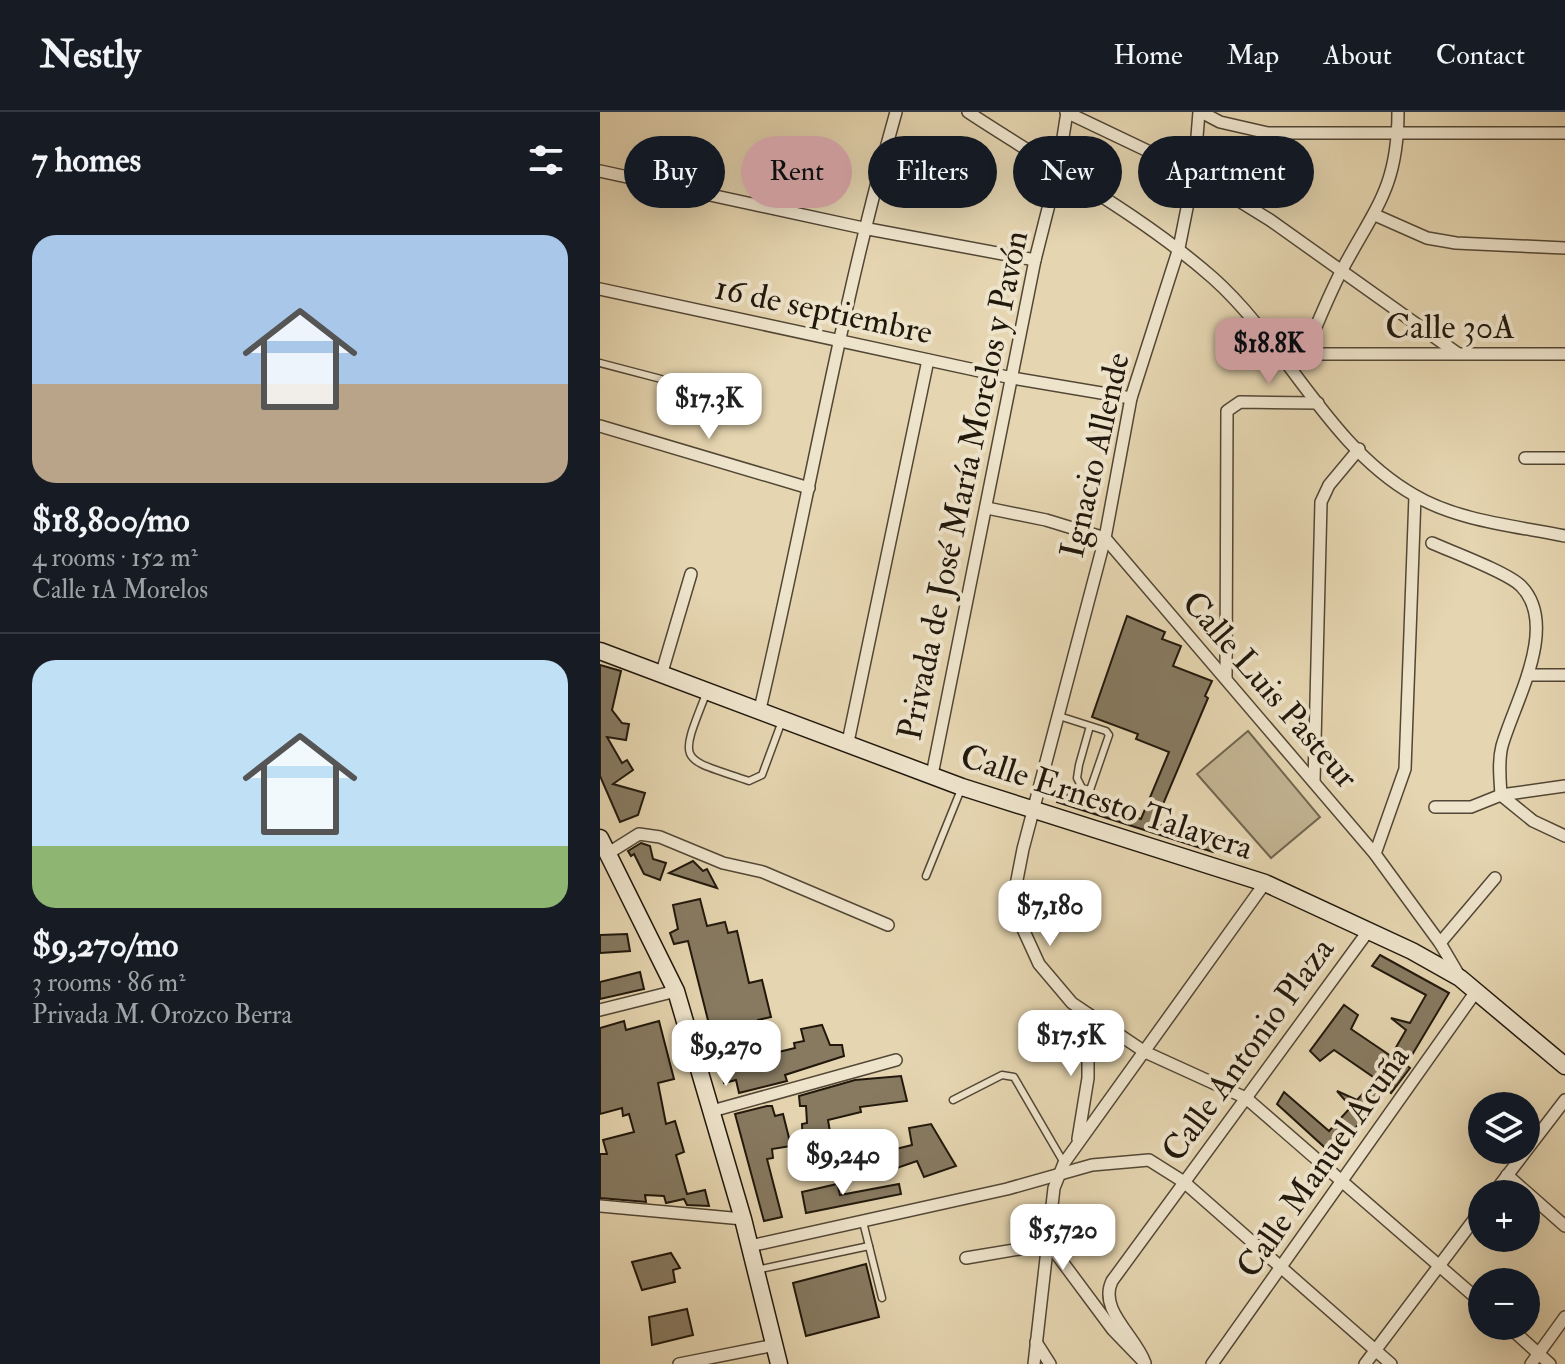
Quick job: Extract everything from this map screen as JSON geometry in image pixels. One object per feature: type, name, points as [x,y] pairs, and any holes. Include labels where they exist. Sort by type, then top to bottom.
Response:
[{"type":"street","points":[[760,709],[809,488],[837,340],[863,228],[896,112]]},
{"type":"street","points":[[968,112],[1013,140]]},
{"type":"street","points":[[1066,112],[1138,146]]},
{"type":"street","name":"Privada de José María Morelos y Pavón","points":[[1063,136],[1066,112]]},
{"type":"street","points":[[1200,112],[1220,122],[1268,133],[1565,133]]},
{"type":"street","name":"Ignacio Allende","points":[[1198,136],[1200,112]]},
{"type":"street","points":[[1294,368],[1304,354],[1343,269],[1375,215],[1396,163],[1398,112]]},
{"type":"street","points":[[600,171],[863,228],[1035,260]]},
{"type":"street","name":"Privada de José María Morelos y Pavón","points":[[932,775],[1035,260],[1048,208]]},
{"type":"street","points":[[1118,208],[1179,248],[1227,291],[1294,368],[1318,403],[1388,478],[1415,496],[1473,516],[1565,536]]},
{"type":"street","name":"Ignacio Allende","points":[[1187,208],[1179,248],[1131,398],[1105,538],[1016,885],[1018,913],[1039,964],[1055,986],[1088,1016],[1145,1052],[1246,1098],[1468,1290]]},
{"type":"street","points":[[1248,208],[1343,269],[1457,353]]},
{"type":"street","points":[[1375,215],[1427,238],[1456,243],[1565,248]]},
{"type":"street","name":"16 de septiembre","points":[[600,289],[1012,378],[1131,398]]},
{"type":"street","name":"Calle 30A","points":[[1304,354],[1565,354]]},
{"type":"street","points":[[848,742],[928,360]]},
{"type":"street","points":[[1226,679],[1227,411],[1240,402],[1318,403]]},
{"type":"street","points":[[600,426],[809,488]]},
{"type":"street","points":[[1314,782],[1321,502],[1329,485],[1359,449]]},
{"type":"street","points":[[1525,458],[1565,458]]},
{"type":"street","points":[[1375,854],[1405,769],[1415,496]]},
{"type":"street","points":[[987,508],[1046,520],[1105,538]]},
{"type":"street","name":"Calle Luis Pasteur","points":[[1105,538],[1375,854],[1440,943],[1460,978]]},
{"type":"street","points":[[1432,543],[1513,580],[1524,591],[1535,633],[1528,675],[1502,745],[1501,795]]},
{"type":"street","points":[[662,672],[691,574]]},
{"type":"street","name":"Calle Ernesto Talavera","points":[[600,651],[783,717],[962,787],[1265,883],[1369,930],[1460,978],[1565,1066]]},
{"type":"street","points":[[1528,675],[1565,675]]},
{"type":"street","points":[[1435,807],[1471,807],[1501,795],[1565,786]]},
{"type":"street","points":[[1501,795],[1542,826],[1565,836]]},
{"type":"street","points":[[779,1364],[743,1219],[676,991],[604,846],[639,834],[660,837],[723,863],[763,872],[888,925]]},
{"type":"street","points":[[1440,943],[1495,878]]},
{"type":"street","points":[[1034,1364],[1054,1188],[1062,1168],[1078,1141],[1265,883]]},
{"type":"street","name":"Calle Antonio Plaza","points":[[1146,1364],[1138,1344],[1109,1304],[1108,1290],[1369,930]]},
{"type":"street","name":"Calle Manuel Acuña","points":[[1212,1364],[1477,990]]},
{"type":"street","points":[[600,1010],[676,991]]},
{"type":"street","points":[[1078,1141],[1088,1078],[1088,1016]]},
{"type":"street","points":[[712,1111],[896,1060]]},
{"type":"street","points":[[1503,1180],[1565,1100]]},
{"type":"street","points":[[750,1246],[1007,1189],[1062,1168],[1149,1160],[1184,1182],[1391,1364]]},
{"type":"street","points":[[1507,1175],[1565,1226]]},
{"type":"street","points":[[600,1206],[743,1219]]},
{"type":"street","points":[[1365,1364],[1468,1228]]},
{"type":"street","points":[[966,1258],[1049,1244]]},
{"type":"street","points":[[1049,1244],[1113,1330],[1146,1364]]},
{"type":"street","points":[[1535,1359],[1565,1317]]},
{"type":"street","points":[[1519,1340],[1535,1359],[1550,1364]]},
{"type":"street","points":[[1036,1342],[1050,1364]]},
{"type":"street","points":[[679,1364],[775,1345]]},
{"type":"lane","points":[[600,363],[661,379]]},
{"type":"lane","points":[[708,690],[687,742],[686,751],[694,762],[749,781],[755,780],[762,775],[783,717]]},
{"type":"lane","points":[[1059,716],[1106,731],[1110,738],[1090,790],[1082,788],[1077,778],[1090,726]]},
{"type":"lane","points":[[926,876],[962,787]]},
{"type":"lane","points":[[953,1100],[1002,1075],[1014,1077],[1062,1168]]},
{"type":"lane","points":[[863,1222],[882,1298]]},
{"type":"lane","points":[[756,1270],[869,1246]]},
{"type":"shaded area","points":[[1248,731],[1320,817],[1271,858],[1197,774]]},
{"type":"building","points":[[1127,616],[1165,632],[1162,639],[1181,646],[1173,666],[1212,681],[1205,696],[1208,698],[1155,823],[1216,842],[1213,852],[1057,802],[1059,792],[1141,819],[1169,752],[1136,739],[1138,734],[1092,717]]},
{"type":"building","points":[[600,665],[621,671],[612,710],[622,723],[629,724],[626,740],[607,737],[622,763],[627,760],[633,770],[613,784],[645,793],[638,815],[620,822],[600,776]]},
{"type":"building","points":[[641,843],[650,846],[653,859],[666,863],[660,880],[644,874],[634,854],[631,856],[628,851]]},
{"type":"building","points":[[693,861],[703,871],[707,869],[717,888],[669,873]]},
{"type":"building","points":[[700,899],[707,926],[725,922],[728,933],[737,931],[749,983],[762,980],[771,1017],[758,1020],[766,1055],[795,1048],[794,1043],[804,1041],[801,1029],[822,1025],[830,1045],[842,1045],[844,1056],[785,1075],[787,1081],[739,1093],[736,1080],[724,1083],[717,1042],[711,1032],[688,941],[674,944],[670,933],[678,929],[673,905]]},
{"type":"building","points":[[627,934],[630,951],[600,953],[600,935]]},
{"type":"building","points":[[1380,955],[1449,993],[1406,1065],[1410,1068],[1391,1093],[1387,1090],[1333,1155],[1277,1104],[1284,1092],[1329,1131],[1351,1107],[1337,1091],[1357,1100],[1376,1079],[1334,1050],[1320,1061],[1310,1051],[1344,1005],[1358,1015],[1351,1029],[1391,1056],[1406,1030],[1391,1018],[1410,1023],[1426,995],[1372,966]]},
{"type":"building","points":[[640,972],[644,989],[600,999],[600,982]]},
{"type":"building","points":[[624,1021],[626,1030],[659,1021],[674,1079],[658,1083],[666,1124],[675,1121],[684,1152],[676,1155],[687,1194],[705,1190],[709,1206],[687,1205],[684,1199],[666,1203],[664,1196],[645,1195],[646,1202],[600,1198],[600,1154],[607,1154],[603,1140],[634,1132],[629,1114],[623,1116],[622,1108],[600,1114],[600,1028]]},
{"type":"building","points":[[901,1076],[907,1101],[860,1107],[861,1112],[828,1120],[831,1138],[803,1144],[802,1124],[807,1123],[806,1106],[800,1106],[799,1096],[855,1080]]},
{"type":"building","points":[[772,1106],[775,1116],[783,1114],[791,1146],[772,1149],[773,1158],[767,1159],[782,1217],[764,1221],[735,1114]]},
{"type":"building","points":[[931,1124],[956,1166],[924,1177],[917,1161],[891,1170],[884,1152],[912,1145],[909,1128]]},
{"type":"building","points":[[837,1184],[840,1195],[899,1184],[901,1194],[806,1213],[802,1192]]},
{"type":"building","points":[[671,1253],[680,1268],[673,1270],[675,1282],[642,1290],[632,1262]]},
{"type":"building","points":[[866,1264],[879,1317],[806,1336],[793,1283]]},
{"type":"building","points":[[687,1309],[693,1335],[652,1345],[649,1317]]}]
